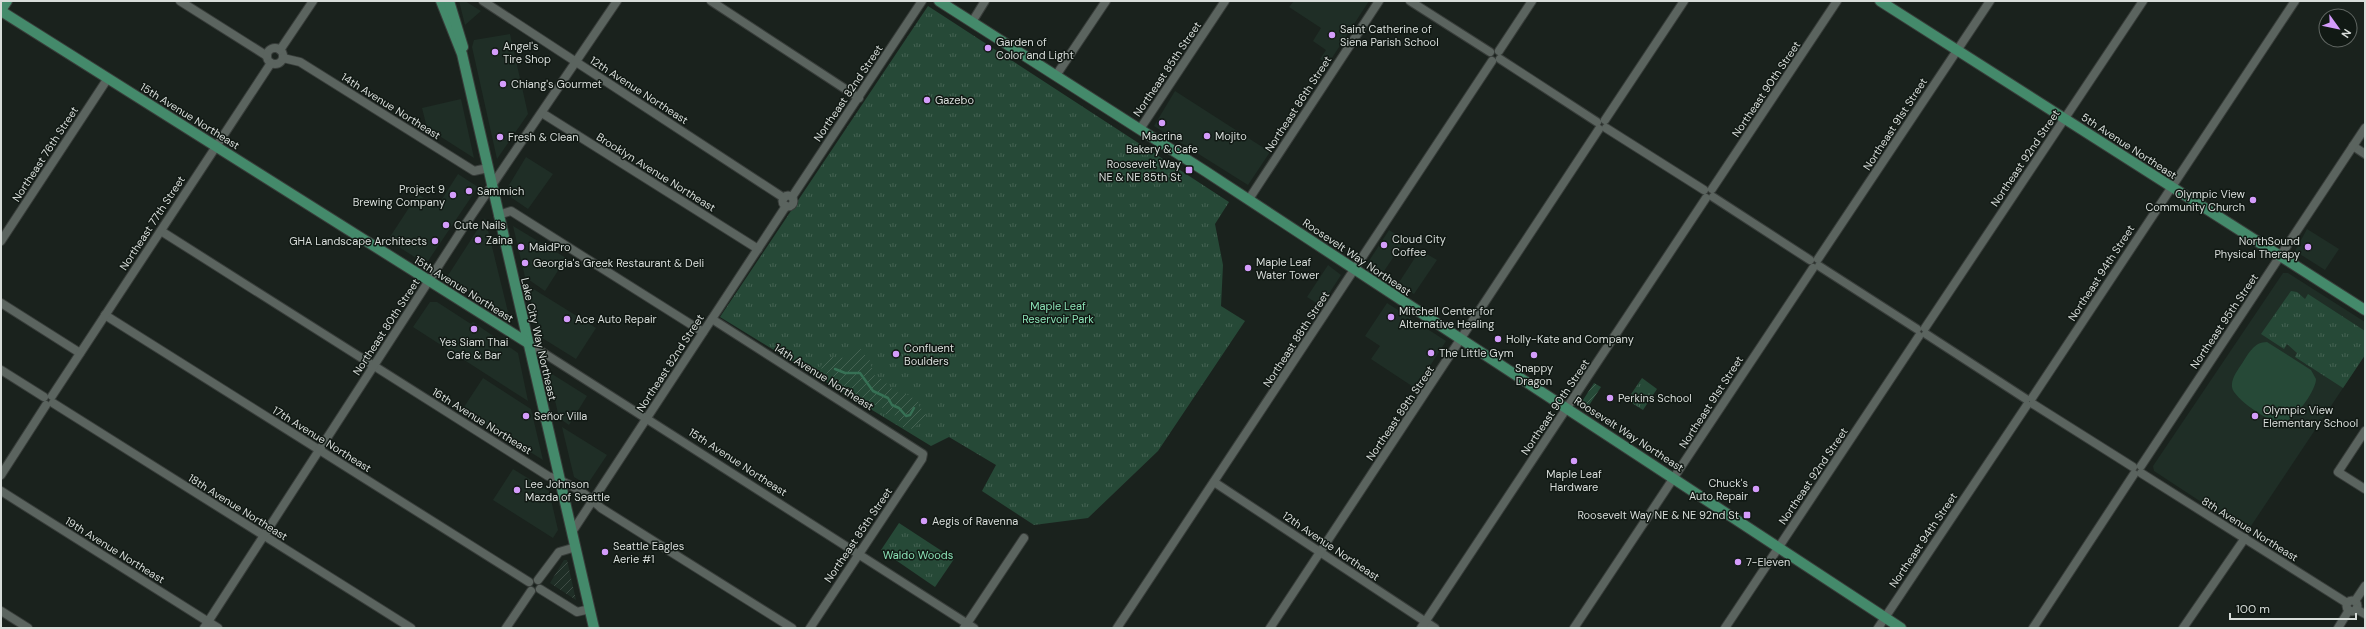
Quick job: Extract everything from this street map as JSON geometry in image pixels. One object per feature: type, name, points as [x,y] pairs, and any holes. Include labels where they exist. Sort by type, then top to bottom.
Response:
[{"type":"main road","points":[[1,11],[7,1]]},
{"type":"main road","name":"Lake City Way Northeast","points":[[441,1],[462,54],[594,628]]},
{"type":"main road","name":"Lake City Way Northeast","points":[[449,1],[460,33],[463,48],[462,54]]},
{"type":"main road","name":"Roosevelt Way Northeast","points":[[939,1],[1057,74],[1249,199],[1354,270],[1901,628]]},
{"type":"main road","name":"5th Avenue Northeast","points":[[1880,1],[2365,310]]},
{"type":"main road","name":"15th Avenue Northeast","points":[[1,11],[528,343]]},
{"type":"street","points":[[180,1],[269,60],[279,63],[281,54],[313,1]]},
{"type":"street","name":"12th Avenue Northeast","points":[[483,1],[787,200]]},
{"type":"street","name":"Northeast 80th Street","points":[[206,625],[429,281],[617,1]]},
{"type":"street","points":[[712,1],[859,98]]},
{"type":"street","name":"Northeast 82nd Street","points":[[572,532],[758,249],[787,200],[859,98],[922,1]]},
{"type":"street","points":[[972,22],[985,1]]},
{"type":"street","points":[[1057,74],[1106,1]]},
{"type":"street","name":"Northeast 85th Street","points":[[1140,129],[1225,1]]},
{"type":"street","name":"Northeast 86th Street","points":[[1249,199],[1379,1]]},
{"type":"street","name":"8th Avenue Northeast","points":[[1410,1],[1922,332],[2365,614]]},
{"type":"street","name":"Northeast 88th Street","points":[[1117,628],[1532,1]]},
{"type":"street","name":"Northeast 89th Street","points":[[1270,628],[1684,1]]},
{"type":"street","name":"Northeast 90th Street","points":[[1423,625],[1837,1]]},
{"type":"street","name":"Northeast 91st Street","points":[[1574,628],[1990,1]]},
{"type":"street","name":"Northeast 92nd Street","points":[[1725,628],[2143,1]]},
{"type":"street","name":"Northeast 94th Street","points":[[1878,628],[2295,1]]},
{"type":"street","points":[[269,60],[271,50],[281,54]]},
{"type":"street","name":"14th Avenue Northeast","points":[[281,54],[300,62],[474,171],[488,168]]},
{"type":"street","name":"Northeast 77th Street","points":[[1,475],[216,147],[269,60]]},
{"type":"street","name":"Northeast 76th Street","points":[[1,242],[108,78]]},
{"type":"street","name":"Brooklyn Avenue Northeast","points":[[542,112],[758,249]]},
{"type":"street","name":"Northeast 95th Street","points":[[2033,628],[2365,128]]},
{"type":"street","points":[[2353,146],[2365,154]]},
{"type":"street","points":[[498,215],[511,211],[703,332]]},
{"type":"street","name":"16th Avenue Northeast","points":[[161,231],[548,476],[560,480],[593,500],[601,508],[792,628]]},
{"type":"street","points":[[1,303],[80,353]]},
{"type":"street","name":"17th Avenue Northeast","points":[[105,315],[529,582]]},
{"type":"street","name":"14th Avenue Northeast","points":[[712,319],[923,454]]},
{"type":"street","name":"15th Avenue Northeast","points":[[528,343],[647,417],[859,554],[965,626],[974,628]]},
{"type":"street","name":"18th Avenue Northeast","points":[[1,370],[263,537],[411,628]]},
{"type":"street","points":[[2365,431],[2338,472],[2365,489]]},
{"type":"street","name":"Northeast 85th Street","points":[[810,628],[922,459],[923,454]]},
{"type":"street","name":"12th Avenue Northeast","points":[[1214,482],[1320,552],[1423,625],[1434,628]]},
{"type":"street","name":"19th Avenue Northeast","points":[[1,491],[206,625],[218,628]]},
{"type":"street","points":[[965,626],[1024,538]]},
{"type":"street","points":[[2183,628],[2244,538]]},
{"type":"street","points":[[538,580],[559,552],[576,547]]},
{"type":"street","points":[[531,591],[528,587],[529,582],[533,579],[538,580]]},
{"type":"street","points":[[538,580],[541,585],[540,589]]},
{"type":"street","points":[[2338,628],[2365,586]]},
{"type":"street","points":[[531,591],[536,592],[540,589]]},
{"type":"street","points":[[540,589],[577,612],[590,609]]},
{"type":"street","points":[[506,628],[531,591]]},
{"type":"street","points":[[1,611],[28,628]]},
{"type":"shaded area","points":[[459,1],[465,1],[481,11],[465,25]]},
{"type":"shaded area","name":"Saint Catherine of Siena Parish School","points":[[1294,1],[1369,1],[1328,64],[1320,59],[1326,50],[1313,41],[1321,28],[1289,7]]},
{"type":"shaded area","points":[[510,34],[528,114],[497,159],[472,47],[474,40]]},
{"type":"shaded area","points":[[1175,91],[1270,152],[1248,185],[1154,126]]},
{"type":"shaded area","points":[[461,99],[474,158],[427,128],[422,108]]},
{"type":"shaded area","points":[[526,157],[553,174],[528,209],[509,196],[506,190]]},
{"type":"shaded area","points":[[458,174],[478,187],[428,261],[424,263],[388,240],[418,194],[437,207]]},
{"type":"shaded area","points":[[485,218],[508,312],[506,315],[447,277]]},
{"type":"shaded area","points":[[513,226],[566,258],[545,291],[525,277]]},
{"type":"shaded area","points":[[2307,229],[2339,249],[2325,270],[2295,251]]},
{"type":"shaded area","points":[[1389,230],[1405,240],[1382,274],[1367,264]]},
{"type":"shaded area","points":[[1420,250],[1437,260],[1414,294],[1398,284]]},
{"type":"shaded area","points":[[1328,265],[1341,275],[1321,306],[1307,297]]},
{"type":"shaded area","name":"Olympic View Elementary School","points":[[2283,273],[2288,273],[2365,322],[2365,355],[2247,532],[2154,471],[2153,466]]},
{"type":"shaded area","points":[[527,285],[596,328],[576,359],[539,336]]},
{"type":"shaded area","points":[[430,302],[437,302],[471,324],[473,322],[518,353],[528,401],[413,327]]},
{"type":"shaded area","points":[[1387,303],[1446,341],[1428,369],[1427,376],[1418,390],[1371,359],[1380,346],[1365,336]]},
{"type":"shaded area","points":[[552,374],[587,396],[569,425],[559,418],[550,378]]},
{"type":"shaded area","points":[[483,378],[531,409],[543,460],[462,410]]},
{"type":"shaded area","points":[[562,427],[607,455],[587,485],[574,477]]},
{"type":"shaded area","points":[[513,469],[549,491],[558,530],[553,538],[493,500]]},
{"type":"shaded area","points":[[564,560],[567,560],[576,600],[550,583]]},
{"type":"green space","name":"Maple Leaf Reservoir Park","points":[[928,6],[1229,202],[1215,224],[1223,265],[1221,306],[1245,321],[1158,451],[1088,518],[1034,525],[982,491],[996,465],[949,437],[931,446],[720,317]]},
{"type":"green space","points":[[2291,291],[2297,292],[2305,299],[2308,294],[2365,331],[2365,355],[2343,388],[2295,357],[2297,353],[2287,344],[2284,349],[2261,334]]},
{"type":"green space","points":[[2262,342],[2267,342],[2311,370],[2316,379],[2312,391],[2304,405],[2292,417],[2282,423],[2270,419],[2253,410],[2234,392],[2232,387],[2235,374],[2250,352],[2255,346]]},
{"type":"green space","points":[[859,349],[865,350],[864,354],[869,358],[874,375],[884,381],[896,393],[901,391],[918,401],[920,408],[925,411],[926,416],[913,429],[903,427],[903,424],[897,420],[894,414],[886,415],[881,405],[873,405],[861,396],[843,388],[845,386],[837,384],[820,367],[829,357],[847,358]]},
{"type":"green space","points":[[1642,378],[1657,389],[1643,410],[1627,400]]},
{"type":"green space","points":[[1594,383],[1601,387],[1588,407],[1581,403]]},
{"type":"green space","name":"Waldo Woods","points":[[899,523],[954,559],[935,587],[881,550]]},
{"type":"waterway","points":[[835,369],[845,373],[860,373],[873,391],[888,398],[892,405],[899,408],[906,416],[910,415],[914,408]]},
{"type":"place","name":"Saint Catherine of Siena Parish School","points":[[1332,35]]},
{"type":"place","name":"Garden of Color and Light","points":[[988,48]]},
{"type":"place","name":"Angel's Tire Shop","points":[[495,52]]},
{"type":"place","name":"Chiang's Gourmet","points":[[503,84]]},
{"type":"place","name":"Gazebo","points":[[927,100]]},
{"type":"place","name":"Macrina Bakery & Cafe","points":[[1162,123]]},
{"type":"place","name":"Mojito","points":[[1207,136]]},
{"type":"place","name":"Fresh & Clean","points":[[500,137]]},
{"type":"place","name":"Roosevelt Way NE & NE 85th St","points":[[1189,170]]},
{"type":"place","name":"Sammich","points":[[469,191]]},
{"type":"place","name":"Project 9 Brewing Company","points":[[453,195]]},
{"type":"place","name":"Olympic View Community Church","points":[[2253,200]]},
{"type":"place","name":"Cute Nails","points":[[446,225]]},
{"type":"place","name":"Zaina","points":[[478,240]]},
{"type":"place","name":"GHA Landscape Architects","points":[[435,241]]},
{"type":"place","name":"Cloud City Coffee","points":[[1384,245]]},
{"type":"place","name":"MaidPro","points":[[521,247]]},
{"type":"place","name":"NorthSound Physical Therapy","points":[[2308,247]]},
{"type":"place","name":"Georgia's Greek Restaurant & Deli","points":[[525,263]]},
{"type":"place","name":"Maple Leaf Water Tower","points":[[1248,268]]},
{"type":"place","name":"Mitchell Center for Alternative Healing","points":[[1391,317]]},
{"type":"place","name":"Ace Auto Repair","points":[[567,319]]},
{"type":"place","name":"Yes Siam Thai Cafe & Bar","points":[[474,329]]},
{"type":"place","name":"Holly-Kate and Company","points":[[1498,339]]},
{"type":"place","name":"The Little Gym","points":[[1431,353]]},
{"type":"place","name":"Confluent Boulders","points":[[896,354]]},
{"type":"place","name":"Snappy Dragon","points":[[1534,355]]},
{"type":"place","name":"Perkins School","points":[[1610,398]]},
{"type":"place","name":"Señor Villa","points":[[526,416]]},
{"type":"place","name":"Olympic View Elementary School","points":[[2255,416]]},
{"type":"place","name":"Maple Leaf Hardware","points":[[1574,461]]},
{"type":"place","name":"Chuck's Auto Repair","points":[[1756,489]]},
{"type":"place","name":"Lee Johnson Mazda of Seattle","points":[[517,490]]},
{"type":"place","name":"Roosevelt Way NE & NE 92nd St","points":[[1747,515]]},
{"type":"place","name":"Aegis of Ravenna","points":[[924,521]]},
{"type":"place","name":"Seattle Eagles Aerie #1","points":[[605,552]]},
{"type":"place","name":"7-Eleven","points":[[1738,562]]}]
